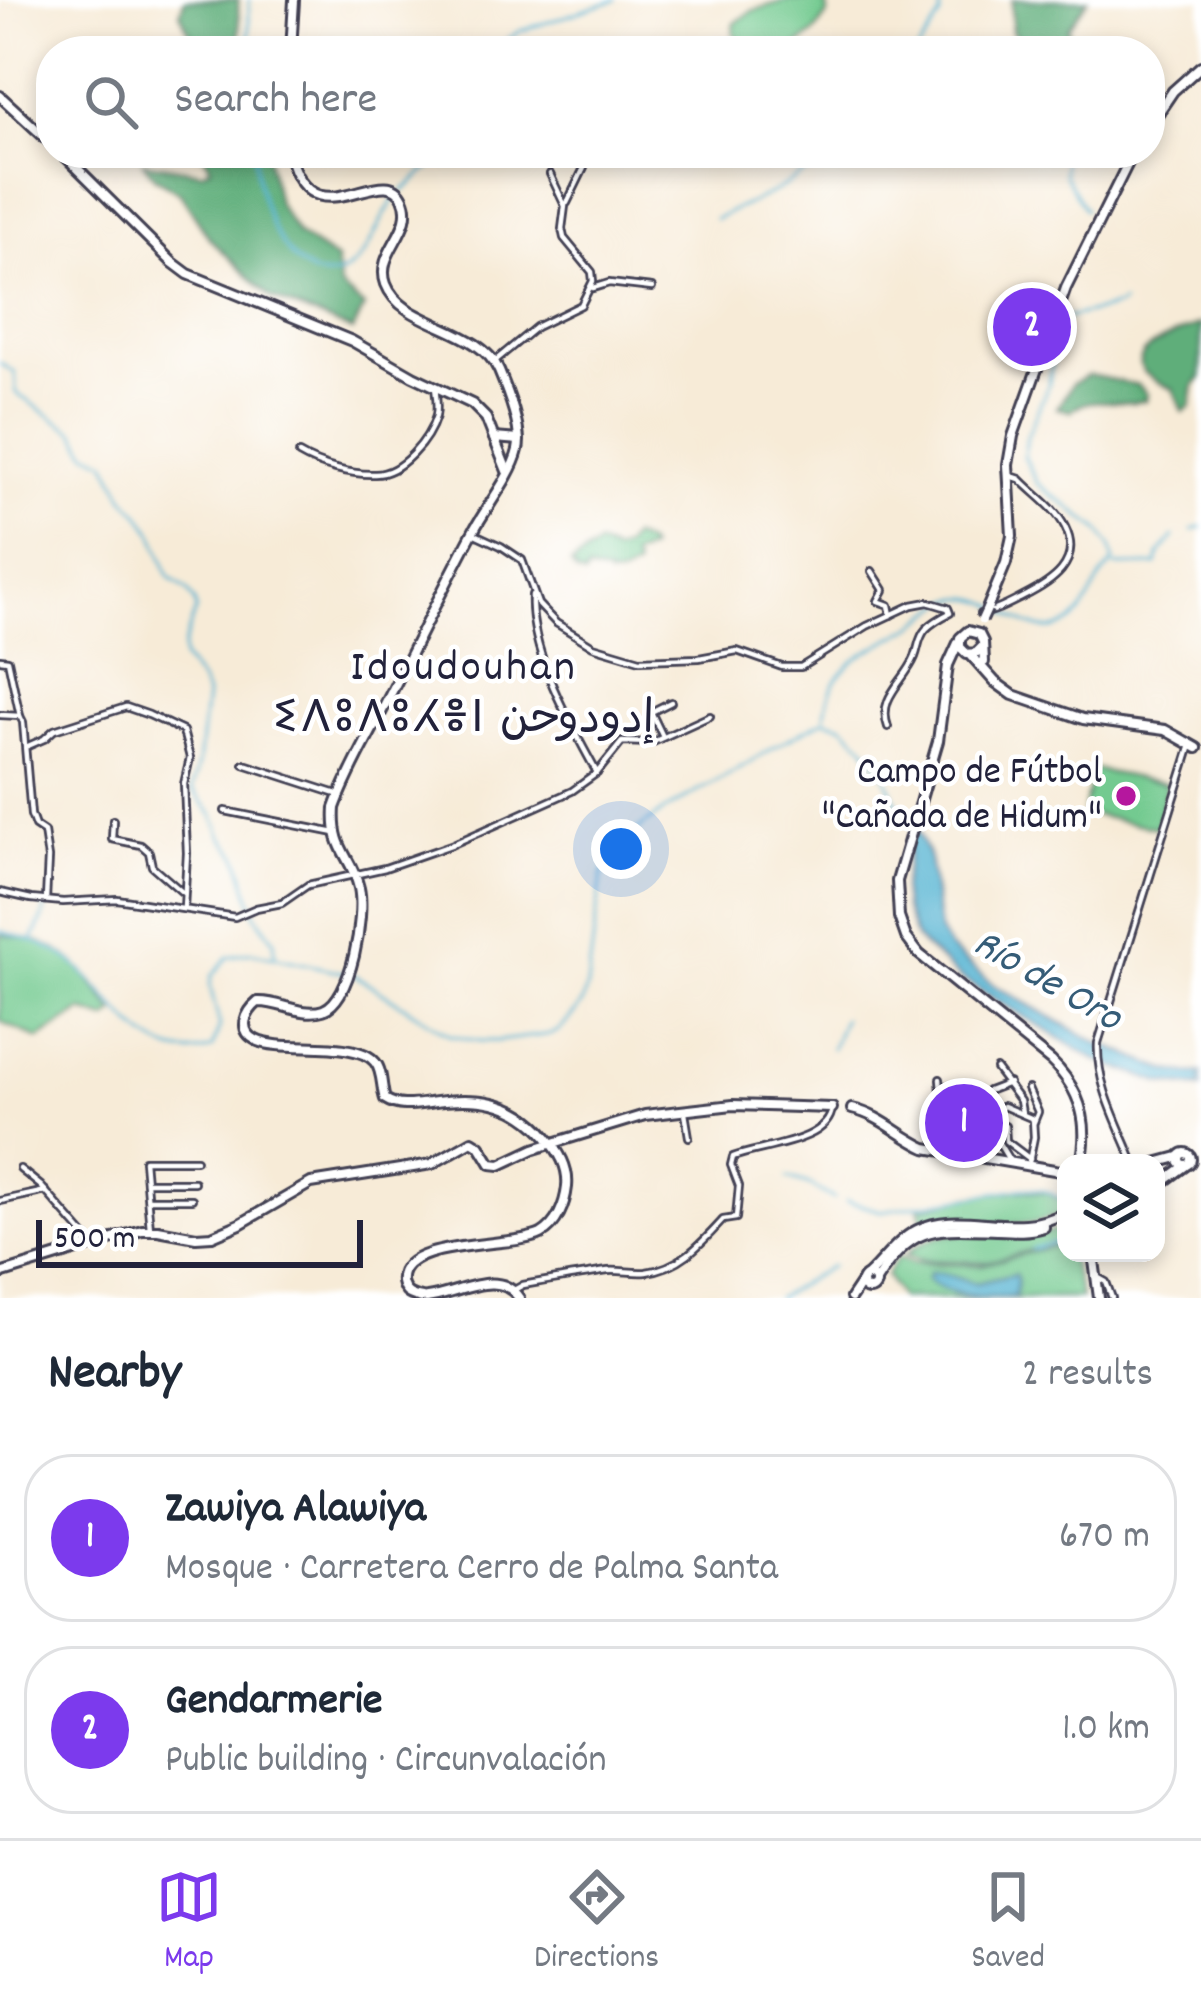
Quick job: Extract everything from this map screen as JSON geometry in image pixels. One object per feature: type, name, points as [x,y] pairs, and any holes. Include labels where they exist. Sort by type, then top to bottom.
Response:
[{"type":"street","points":[[292,36],[294,0]]},
{"type":"street","points":[[1165,103],[1201,66]]},
{"type":"street","points":[[0,96],[36,129]]},
{"type":"street","points":[[77,168],[180,268],[352,340],[476,407],[486,418],[508,472]]},
{"type":"street","points":[[0,1274],[150,1229],[212,1236],[311,1183],[432,1164],[472,1141],[495,1165],[552,1143],[645,1114],[742,1105],[832,1108],[831,1117],[803,1139],[734,1156],[730,1165],[739,1186],[736,1218],[722,1220],[701,1244],[664,1268],[613,1270],[523,1285],[517,1294],[492,1283],[424,1298],[410,1294],[403,1284],[403,1273],[413,1259],[431,1252],[516,1241],[552,1225],[565,1203],[568,1179],[552,1143],[530,1120],[505,1105],[468,1098],[394,1104],[385,1099],[377,1065],[370,1058],[333,1048],[260,1042],[245,1030],[245,1017],[258,1002],[322,1010],[338,1000],[346,983],[361,922],[361,901],[335,833],[335,808],[472,533],[508,472],[519,440],[512,403],[495,362],[477,345],[391,293],[383,268],[404,222],[406,205],[399,192],[381,184],[345,197],[327,197],[301,182],[295,168]]},
{"type":"street","points":[[495,362],[541,324],[581,305],[589,291],[592,272],[562,233],[565,206],[584,168]]},
{"type":"street","points":[[947,676],[953,662],[978,652],[982,643],[986,615],[1012,536],[1008,459],[1013,436],[1066,288],[1126,168]]},
{"type":"street","points":[[550,175],[565,206]]},
{"type":"street","points":[[589,291],[602,284],[652,288]]},
{"type":"street","points":[[299,454],[310,461],[379,475],[407,458],[426,436],[436,413],[435,387]]},
{"type":"street","points":[[494,438],[519,440]]},
{"type":"street","points":[[1009,475],[1019,479],[1064,526],[1070,547],[1066,564],[1055,578],[986,615],[959,641],[948,665],[942,722],[901,864],[896,904],[906,937],[925,960],[1064,1074],[1086,1125],[1083,1154]]},
{"type":"street","points":[[472,533],[522,560],[545,614],[586,643],[625,657],[705,657],[737,651],[782,667],[801,668],[891,615],[920,603],[944,606],[950,613],[926,628],[915,658],[886,701],[888,727]]},
{"type":"street","points":[[872,571],[884,590],[878,601],[889,605],[891,615]]},
{"type":"street","points":[[533,592],[537,636],[555,696],[597,773]]},
{"type":"street","points":[[970,631],[982,643],[986,670]]},
{"type":"street","points":[[959,641],[1006,692],[1084,719],[1159,729],[1199,746],[1098,1043],[1097,1061],[1106,1091],[1131,1154]]},
{"type":"street","points":[[0,659],[8,660],[28,746],[31,815],[44,832],[48,857],[46,900]]},
{"type":"street","points":[[663,737],[651,712],[671,702]]},
{"type":"street","points":[[28,746],[54,730],[126,707],[182,731],[190,758],[184,784],[188,853],[184,908]]},
{"type":"street","points":[[0,715],[20,716]]},
{"type":"street","points":[[0,892],[46,900],[117,899],[230,919],[281,903],[308,885],[355,876],[451,845],[572,791],[597,773],[622,742],[651,743],[710,716]]},
{"type":"street","points":[[244,764],[340,795]]},
{"type":"street","points":[[225,812],[335,833]]},
{"type":"street","points":[[113,820],[112,839],[140,845],[149,852],[152,866],[184,893]]},
{"type":"street","points":[[996,1069],[1022,1104],[1022,1113]]},
{"type":"street","points":[[940,1079],[950,1153]]},
{"type":"street","points":[[988,1091],[1009,1083]]},
{"type":"street","points":[[943,1097],[957,1087]]},
{"type":"street","points":[[1028,1089],[1037,1112],[1029,1163]]},
{"type":"street","points":[[945,1120],[977,1103],[982,1113]]},
{"type":"street","points":[[979,1158],[973,1130],[982,1113],[1003,1106],[1034,1122]]},
{"type":"street","points":[[852,1108],[873,1114],[915,1143],[1057,1171]]},
{"type":"street","points":[[685,1110],[689,1137]]},
{"type":"street","points":[[1005,1126],[1006,1141],[1029,1163]]},
{"type":"street","points":[[992,1132],[1011,1163]]},
{"type":"street","points":[[1165,1162],[1201,1155]]},
{"type":"street","points":[[150,1229],[143,1162],[196,1160]]},
{"type":"street","points":[[1165,1181],[1183,1160]]},
{"type":"street","points":[[20,1169],[93,1245]]},
{"type":"street","points":[[146,1182],[194,1182]]},
{"type":"street","points":[[0,1201],[46,1192]]},
{"type":"street","points":[[148,1199],[192,1199]]},
{"type":"street","points":[[854,1298],[852,1292],[868,1282],[902,1243],[918,1235],[939,1229],[1024,1231],[1057,1219]]},
{"type":"street","points":[[1095,1262],[1099,1298]]},
{"type":"street","points":[[1097,1276],[1106,1282],[1112,1298]]},
{"type":"green space","points":[[184,0],[238,0],[239,36],[191,36],[180,13]]},
{"type":"green space","points":[[787,0],[826,0],[828,14],[810,36],[736,36],[734,24],[751,11]]},
{"type":"green space","points":[[1012,0],[1088,0],[1068,28],[1071,36],[1016,36],[1012,32]]},
{"type":"green space","points":[[147,168],[202,172],[270,168],[278,203],[298,235],[336,260],[340,287],[364,307],[353,331],[271,298],[210,239],[180,193]]},
{"type":"green space","points":[[1201,324],[1201,377],[1194,386],[1191,406],[1183,412],[1173,389],[1152,378],[1140,359],[1157,343]]},
{"type":"green space","points":[[1089,375],[1138,385],[1147,394],[1145,400],[1088,403],[1071,411],[1057,408],[1072,384]]},
{"type":"green space","points":[[632,537],[649,550],[632,557],[636,568],[621,576],[587,571],[585,576],[571,565],[598,545],[614,552]]},
{"type":"green space","name":"Campo de Fútbol \"Cañada de Hidum\"","points":[[1093,769],[1167,784],[1157,828],[1083,813]]},
{"type":"green space","points":[[0,935],[56,949],[80,969],[115,1013],[107,1019],[82,1011],[39,1039],[0,1021]]},
{"type":"green space","points":[[1021,1190],[1047,1193],[1057,1198],[1057,1216],[1034,1223],[924,1223],[919,1208]]},
{"type":"green space","points":[[1057,1230],[1057,1243],[989,1262],[920,1260],[905,1255],[933,1238],[948,1235],[1027,1236]]},
{"type":"green space","points":[[1053,1246],[1057,1262],[1072,1262],[1081,1298],[900,1298],[886,1275],[898,1257],[913,1263],[982,1265]]},
{"type":"water","name":"Río de Oro","points":[[914,821],[929,858],[939,930],[949,948],[994,985],[1098,1043],[1161,1068],[1201,1073],[1201,1088],[1161,1083],[1097,1061],[960,978],[916,939],[902,888]]},
{"type":"water","points":[[929,1273],[976,1283],[1015,1274],[1015,1296],[957,1294],[927,1280]]},
{"type":"waterway","points":[[249,0],[249,36]]},
{"type":"waterway","points":[[512,36],[616,0]]},
{"type":"waterway","points":[[928,36],[941,16],[940,0]]},
{"type":"waterway","points":[[257,168],[273,229],[300,264],[324,276],[350,268],[364,253],[396,198]]},
{"type":"waterway","points":[[403,191],[430,168]]},
{"type":"waterway","points":[[715,219],[818,168]]},
{"type":"waterway","points":[[1064,168],[1085,210]]},
{"type":"waterway","points":[[825,716],[828,697],[845,669],[948,601],[983,600],[1046,629],[1065,625],[1082,610],[1114,560],[1110,546],[1099,530],[1037,483],[1024,456],[1027,436],[1049,383],[1056,332],[1066,318],[1122,303]]},
{"type":"waterway","points":[[0,363],[15,373],[20,396],[76,433],[87,452],[106,461],[125,498],[154,535],[169,577],[194,601],[196,610],[183,659],[206,695],[192,789],[238,856],[256,916],[274,940],[275,954]]},
{"type":"waterway","points":[[1193,530],[1201,527]]},
{"type":"waterway","points":[[1115,566],[1157,565],[1174,537]]},
{"type":"waterway","points":[[0,931],[69,959],[136,1028],[171,1050],[191,1053],[212,1048],[220,1026],[212,976],[228,957],[251,952],[355,975],[450,1035],[497,1041],[552,1034],[582,1004],[602,875],[625,842],[673,806],[799,733],[825,720],[843,725],[865,746],[911,821]]},
{"type":"waterway","points":[[33,940],[45,905]]},
{"type":"waterway","points":[[832,1048],[843,1019]]},
{"type":"waterway","points":[[788,1178],[834,1199]]},
{"type":"waterway","points":[[846,1201],[881,1211],[1024,1188],[1057,1196]]},
{"type":"waterway","points":[[1031,1249],[1057,1242]]},
{"type":"waterway","points":[[777,1298],[831,1266]]},
{"type":"place","name":"Gendarmerie","points":[[1032,327]]},
{"type":"place","name":"Campo de Fútbol \"Cañada de Hidum\"","points":[[1126,796]]},
{"type":"place","name":"Zawiya Alawiya","points":[[964,1123]]},
{"type":"district","name":"Idoudouhan ⵉⴷⵓⴷⵓⵃⴻⵏ إدودوحن","points":[[464,696]]}]
